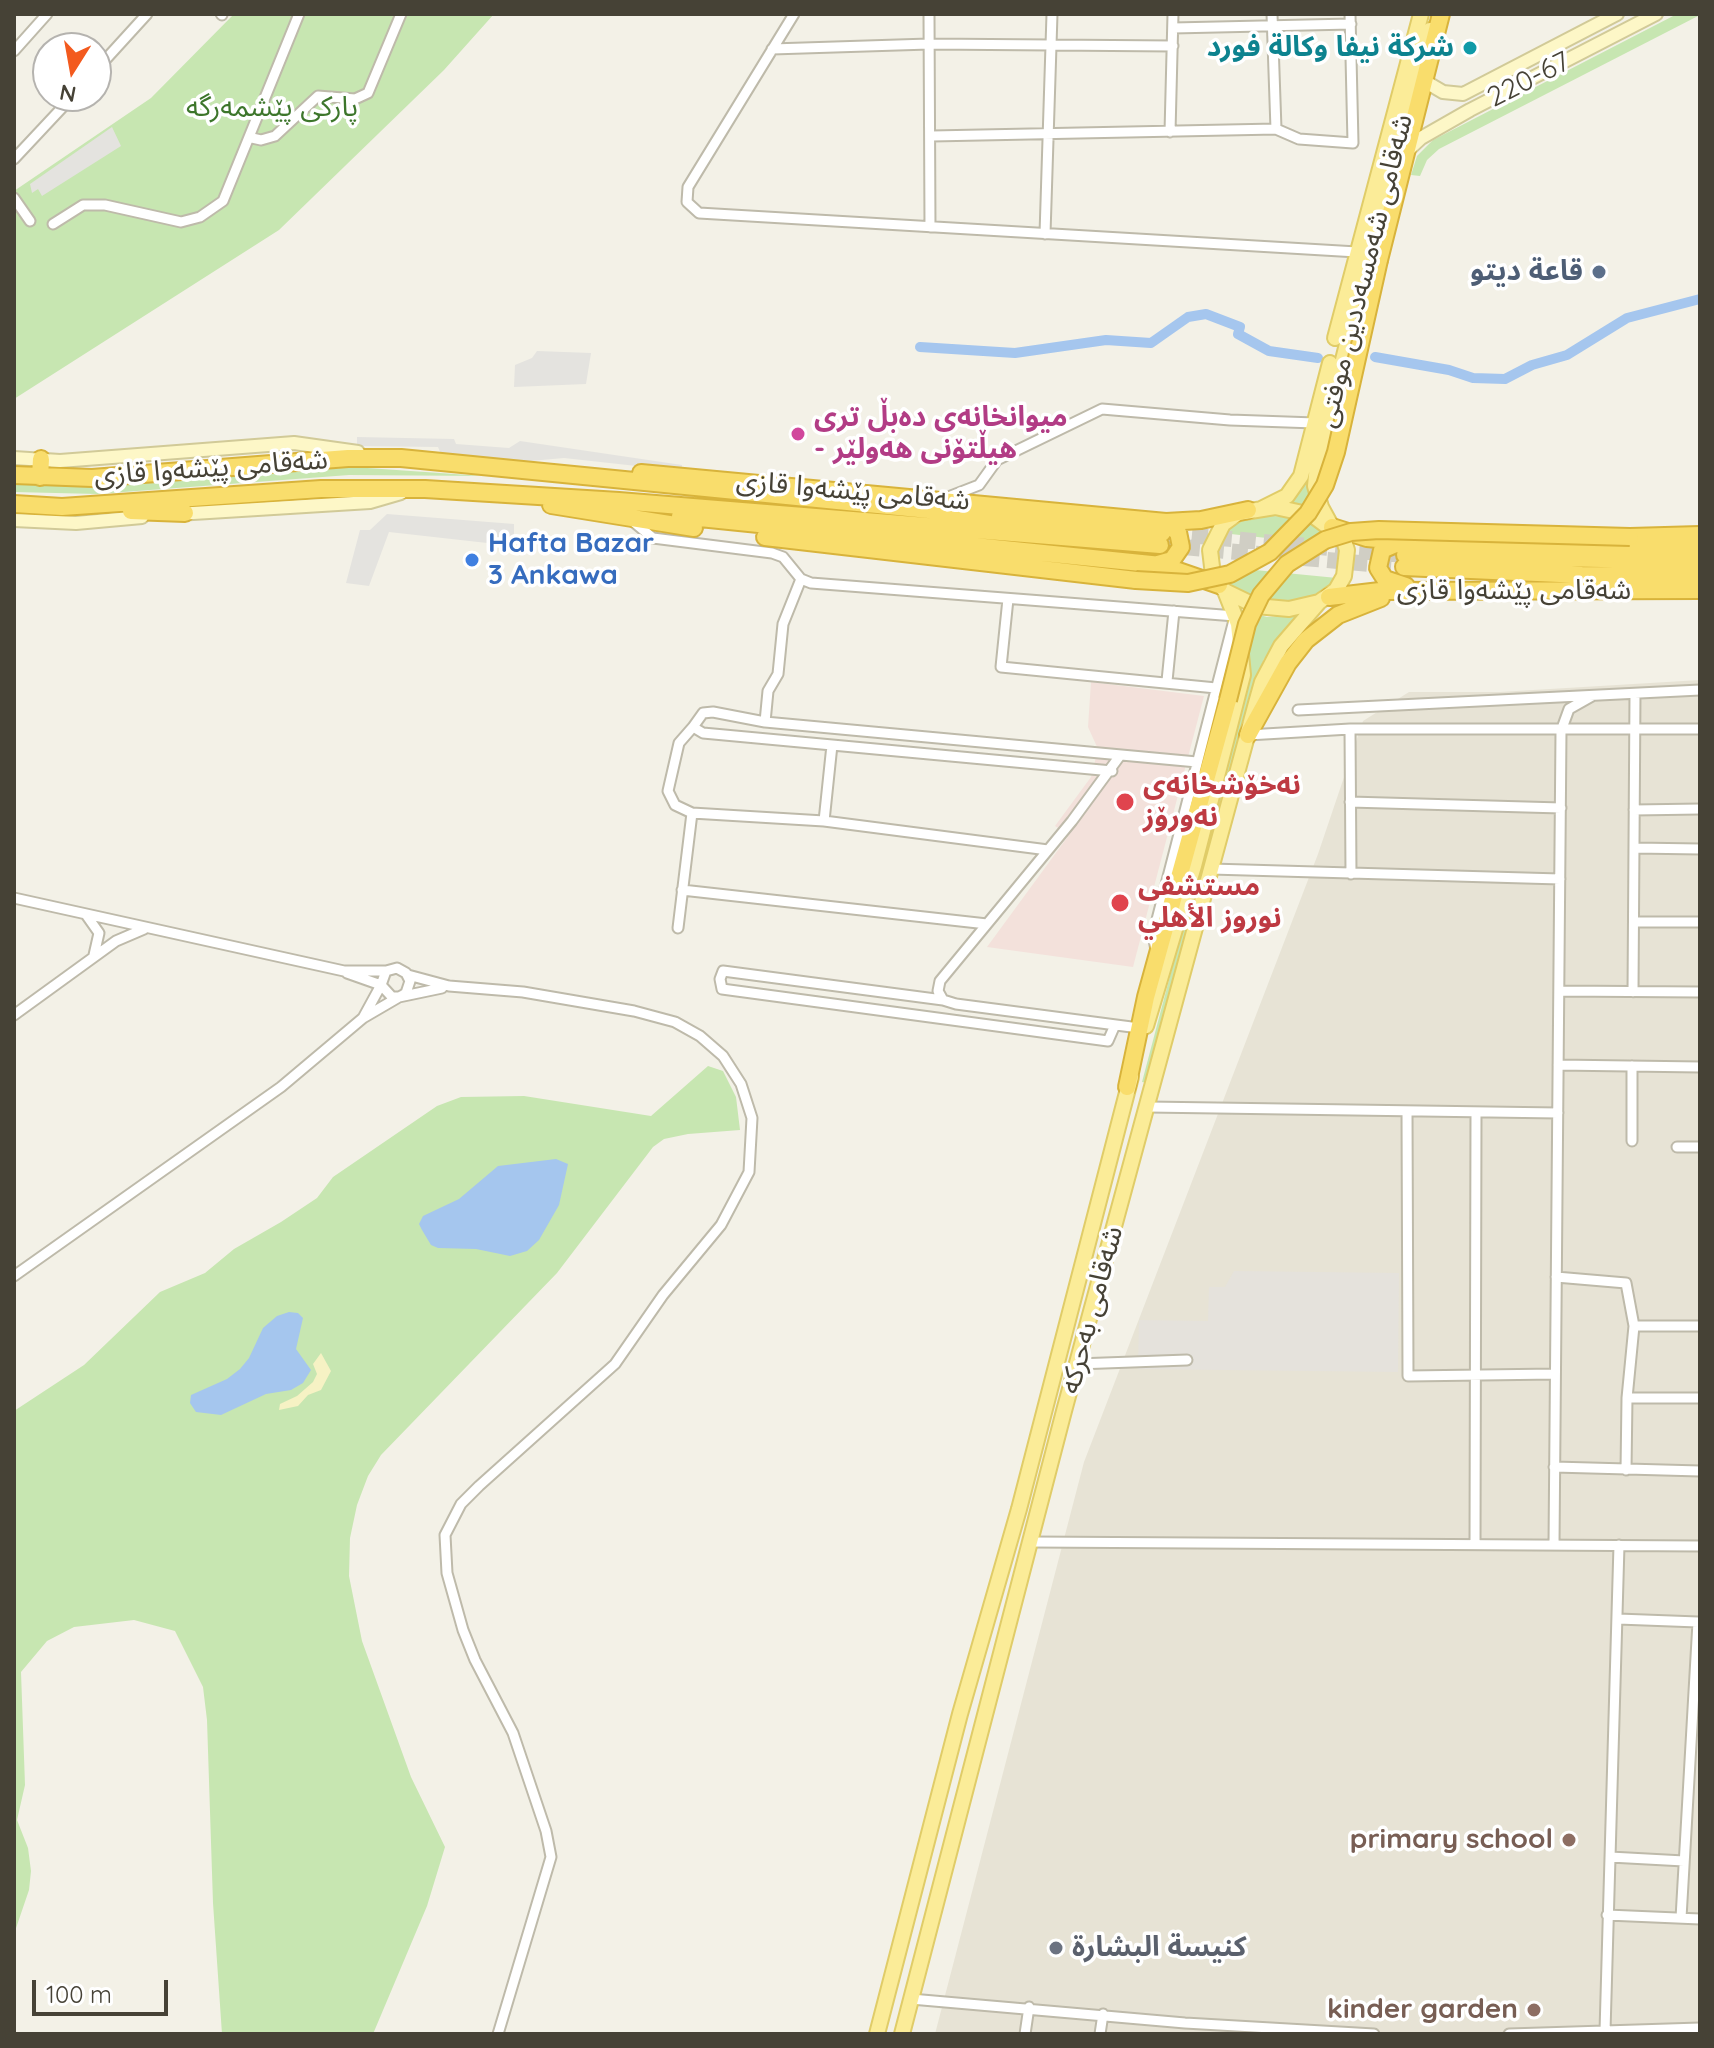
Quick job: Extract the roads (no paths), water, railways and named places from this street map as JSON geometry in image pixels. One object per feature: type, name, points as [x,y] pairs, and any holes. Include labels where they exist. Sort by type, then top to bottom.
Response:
[{"type":"highway","points":[[530,501],[630,519],[1136,580],[1188,583],[1230,574],[1270,552],[1303,520],[1325,485],[1336,452],[1379,260],[1426,82],[1438,14]]},
{"type":"highway","name":"شەقامی پێشەوا قازی","points":[[14,475],[40,468],[92,478],[348,458],[401,458],[1161,539],[429,489],[321,489],[206,505],[62,507],[14,504]]},
{"type":"highway","name":"شەقامی پێشەوا قازی","points":[[456,464],[615,471],[1149,520],[1201,520],[1254,509]]},
{"type":"highway","name":"شەقامی پێشەوا قازی","points":[[429,489],[1152,564],[1177,568],[1222,588]]},
{"type":"highway","points":[[62,507],[185,513]]},
{"type":"highway","points":[[1149,520],[1174,527],[1181,541],[1175,558],[1152,564]]},
{"type":"highway","name":"شەقامی پێشەوا قازی","points":[[1332,527],[1406,555],[1582,575],[1700,576]]},
{"type":"highway","points":[[1127,1087],[1222,694],[1261,595],[1287,564],[1325,540],[1351,532],[1394,530],[1630,537],[1700,535]]},
{"type":"highway","name":"شەقامی پێشەوا قازی","points":[[1406,555],[1700,548]]},
{"type":"highway","points":[[1406,555],[1382,550],[1377,562],[1380,574],[1390,582],[1434,590]]},
{"type":"highway","name":"شەقامی پێشەوا قازی","points":[[1406,555],[1700,561]]},
{"type":"highway","name":"شەقامی پێشەوا قازی","points":[[1324,600],[1434,590],[1700,590]]},
{"type":"highway","points":[[1248,735],[1288,663],[1326,622],[1372,600],[1458,590]]},
{"type":"main road","name":"شەقامی شەمسەددین موفتی","points":[[1254,509],[1275,505],[1296,487],[1421,14]]},
{"type":"main road","name":"شەقامی شەمسەددین موفتی","points":[[1332,527],[1319,499],[1317,465],[1401,126],[1438,14]]},
{"type":"main road","name":"شەقامی پێشەوا قازی","points":[[1254,509],[1300,510],[1332,527]]},
{"type":"main road","points":[[1222,588],[1210,565],[1213,538],[1229,519],[1254,509]]},
{"type":"main road","points":[[1324,600],[1341,583],[1346,568],[1346,544],[1332,527]]},
{"type":"main road","name":"شەقامی پێشەوا قازی","points":[[1222,588],[1256,606],[1276,609],[1299,608],[1324,600]]},
{"type":"main road","name":"شەقامی بەحرکە","points":[[877,2034],[960,1714],[1019,1509],[1127,1087],[1190,880],[1243,675],[1243,653],[1235,616],[1222,588]]},
{"type":"main road","name":"شەقامی بەحرکە","points":[[902,2034],[1077,1364],[1248,735],[1270,663],[1324,600]]},
{"type":"street","points":[[14,51],[47,14]]},
{"type":"street","points":[[112,52],[147,14]]},
{"type":"street","points":[[53,224],[83,205],[105,205],[181,222],[200,217],[229,193],[299,14]]},
{"type":"street","points":[[252,138],[275,136],[318,96],[355,99],[368,93],[401,14]]},
{"type":"street","points":[[794,14],[688,187],[687,202],[699,213],[1357,252]]},
{"type":"street","points":[[929,14],[932,136],[930,227]]},
{"type":"street","points":[[1045,234],[1052,14]]},
{"type":"street","points":[[1170,132],[1173,14]]},
{"type":"street","points":[[1272,14],[1276,129]]},
{"type":"street","name":"220-67","points":[[1426,82],[1443,92],[1463,94],[1617,14]]},
{"type":"street","name":"220-67","points":[[1406,152],[1421,138],[1470,110],[1656,14]]},
{"type":"street","points":[[932,136],[1276,129],[1299,139],[1353,143],[1351,19],[1272,27],[1173,28]]},
{"type":"street","points":[[772,49],[929,44],[1173,46]]},
{"type":"street","points":[[1463,94],[1461,104],[1470,110]]},
{"type":"street","points":[[14,159],[58,112]]},
{"type":"street","points":[[14,198],[28,223],[14,206]]},
{"type":"street","points":[[943,499],[979,485],[997,460],[1102,409],[1230,420],[1315,423]]},
{"type":"street","points":[[14,458],[40,468]]},
{"type":"street","points":[[14,520],[76,523],[185,513],[206,505]]},
{"type":"street","points":[[630,519],[653,538],[772,553],[793,565],[801,579],[811,583],[1235,616],[1222,694],[1197,762],[1153,935],[1158,953]]},
{"type":"street","points":[[765,722],[768,691],[778,674],[783,624],[801,579]]},
{"type":"street","points":[[1008,599],[1001,667],[1167,681],[1222,694]]},
{"type":"street","points":[[1167,681],[1174,611]]},
{"type":"street","points":[[1298,710],[1700,690]]},
{"type":"street","points":[[1633,992],[1635,694]]},
{"type":"street","points":[[1554,1544],[1561,731],[1569,709],[1592,696]]},
{"type":"street","points":[[1048,850],[824,821],[692,813],[675,805],[668,791],[679,743],[703,713],[765,722],[1197,762]]},
{"type":"street","points":[[693,727],[703,733],[1112,771]]},
{"type":"street","points":[[1350,729],[1351,874]]},
{"type":"street","points":[[1248,735],[1350,729],[1700,729]]},
{"type":"street","points":[[824,821],[832,745]]},
{"type":"street","points":[[943,1000],[938,991],[940,981],[1112,771],[1119,757]]},
{"type":"street","points":[[1350,802],[1561,808]]},
{"type":"street","points":[[1634,810],[1700,809]]},
{"type":"street","points":[[678,928],[692,813]]},
{"type":"street","points":[[1635,848],[1700,849]]},
{"type":"street","points":[[1211,869],[1560,879]]},
{"type":"street","points":[[682,890],[987,924]]},
{"type":"street","points":[[14,898],[344,971],[381,985],[389,996],[399,997],[449,986]]},
{"type":"street","points":[[74,911],[90,918],[99,933],[98,949],[89,961]]},
{"type":"street","points":[[1634,922],[1700,922]]},
{"type":"street","points":[[14,1015],[129,932],[159,929]]},
{"type":"street","points":[[344,971],[400,969],[408,975],[449,986],[523,992],[634,1011],[675,1022],[700,1036],[723,1056],[741,1084],[752,1118],[749,1172],[721,1225],[663,1295],[615,1364],[461,1504],[445,1535],[447,1573],[463,1630],[513,1733],[546,1831],[551,1857],[498,2034]]},
{"type":"street","points":[[363,1018],[386,971]]},
{"type":"street","points":[[1115,1025],[1108,1041],[722,989],[720,979],[723,971],[1139,1028]]},
{"type":"street","points":[[14,1276],[281,1087],[363,1018],[399,997],[409,987],[408,975]]},
{"type":"street","points":[[1559,991],[1700,992]]},
{"type":"street","points":[[1558,1065],[1700,1067]]},
{"type":"street","points":[[1632,1066],[1632,1141]]},
{"type":"street","points":[[1148,1107],[1558,1113]]},
{"type":"street","points":[[1407,1111],[1408,1376],[1555,1374]]},
{"type":"street","points":[[1475,1544],[1476,1112]]},
{"type":"street","points":[[1677,1147],[1700,1147]]},
{"type":"street","points":[[1556,1277],[1626,1283],[1634,1326],[1627,1398],[1626,1470]]},
{"type":"street","points":[[1634,1326],[1700,1326]]},
{"type":"street","points":[[1077,1364],[1187,1360]]},
{"type":"street","points":[[1627,1398],[1700,1398]]},
{"type":"street","points":[[1554,1467],[1700,1471]]},
{"type":"street","points":[[1031,1542],[1700,1546]]},
{"type":"street","points":[[1605,2031],[1619,1545]]},
{"type":"street","points":[[1618,1619],[1699,1622],[1681,1918]]},
{"type":"street","points":[[1610,1857],[1684,1861]]},
{"type":"street","points":[[1607,1915],[1700,1919]]},
{"type":"street","points":[[911,1999],[1103,2014],[1184,2029],[1374,2034]]},
{"type":"street","points":[[1025,2034],[1029,2007]]},
{"type":"street","points":[[1100,2034],[1103,2014]]},
{"type":"street","points":[[1509,2034],[1697,2030]]},
{"type":"water","points":[[556,1159],[568,1164],[559,1205],[539,1240],[527,1251],[510,1256],[431,1245],[419,1224],[423,1216],[459,1199],[498,1166]]},
{"type":"water","points":[[298,1313],[303,1318],[296,1349],[311,1370],[303,1383],[291,1390],[266,1394],[221,1415],[196,1412],[190,1403],[191,1395],[227,1379],[240,1369],[249,1358],[263,1328],[277,1316]]},
{"type":"waterway","points":[[1375,357],[1449,370],[1473,378],[1505,379],[1532,365],[1567,355],[1627,318],[1700,299]]},
{"type":"waterway","points":[[920,347],[1015,353],[1106,340],[1151,343],[1188,317],[1206,314],[1240,327],[1238,334],[1269,351],[1318,358]]},
{"type":"tunnel","points":[[1168,533],[1405,555]]},
{"type":"tunnel","points":[[1160,545],[1404,567]]},
{"type":"place","name":"شركة نيفا وكالة فورد","points":[[1470,48]]},
{"type":"place","name":"قاعة ديتو","points":[[1599,272]]},
{"type":"place","name":"میوانخانەی دەبڵ تری - هیڵتۆنی هەولێر","points":[[798,434]]},
{"type":"place","name":"Hafta Bazar 3 Ankawa","points":[[472,560]]},
{"type":"place","name":"نەخۆشخانەی نەورۆز","points":[[1125,802]]},
{"type":"place","name":"مستشفى نوروز الأهلي","points":[[1120,903]]},
{"type":"place","name":"primary school","points":[[1569,1840]]},
{"type":"place","name":"كنيسة البشارة","points":[[1056,1948]]},
{"type":"place","name":"kinder garden","points":[[1534,2010]]},
{"type":"park label","name":"پارکی پێشمەرگە","points":[[272,108]]}]
